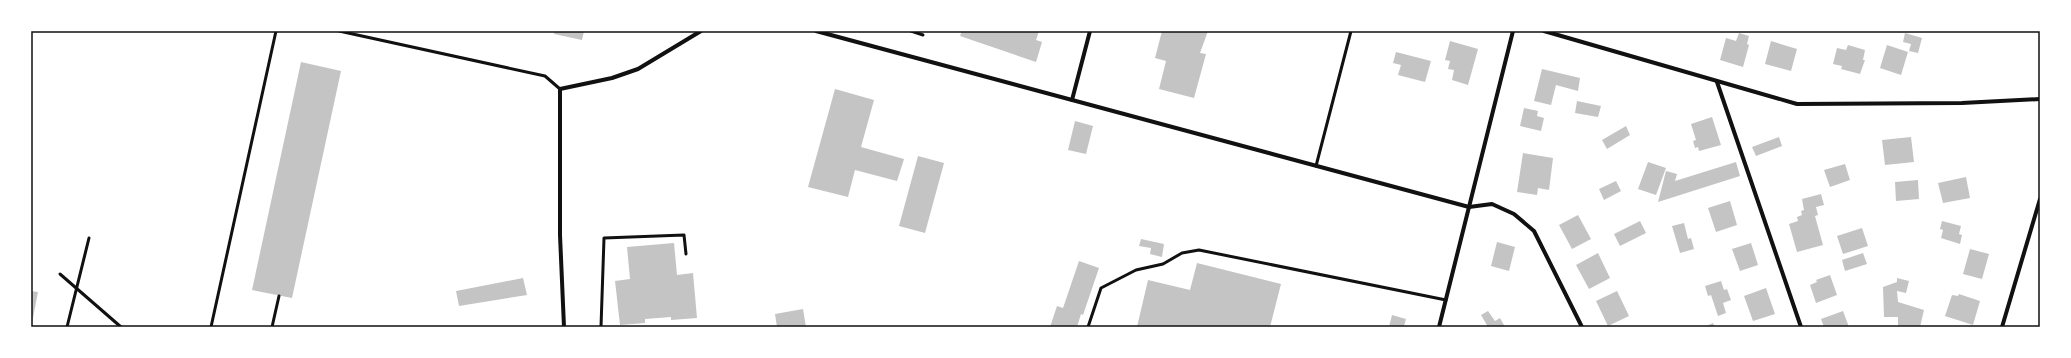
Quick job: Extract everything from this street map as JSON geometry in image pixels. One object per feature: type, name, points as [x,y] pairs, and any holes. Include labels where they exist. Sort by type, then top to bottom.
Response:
[{"type":"street","points":[[564,327],[560,235],[560,89],[612,78],[638,69],[701,31]]},
{"type":"street","points":[[816,31],[1469,207],[1492,204],[1514,214],[1534,231],[1582,327]]},
{"type":"street","points":[[1072,100],[1090,31]]},
{"type":"street","points":[[1439,327],[1512,31]]},
{"type":"street","points":[[1544,31],[1797,104],[1962,103],[2040,99]]},
{"type":"street","points":[[1717,82],[1801,327]]},
{"type":"street","points":[[2002,327],[2040,199]]},
{"type":"lane","points":[[211,327],[276,31]]},
{"type":"lane","points":[[339,31],[545,76],[560,89]]},
{"type":"lane","points":[[911,31],[923,35]]},
{"type":"lane","points":[[1316,166],[1352,31]]},
{"type":"lane","points":[[601,327],[604,238],[684,235],[686,254]]},
{"type":"lane","points":[[67,327],[89,238]]},
{"type":"lane","points":[[1088,327],[1101,288],[1136,270],[1163,264],[1190,250],[1199,250],[1446,300]]},
{"type":"lane","points":[[60,274],[121,327]]},
{"type":"lane","points":[[272,327],[279,296]]},
{"type":"building","points":[[555,31],[584,31],[582,40],[554,34]]},
{"type":"building","points":[[962,31],[1039,31],[1036,40],[1042,42],[1036,62],[960,36]]},
{"type":"building","points":[[1162,31],[1208,31],[1200,53],[1206,54],[1194,98],[1159,89],[1166,61],[1155,58]]},
{"type":"building","points":[[1739,33],[1749,36],[1747,44],[1749,45],[1743,67],[1720,60],[1726,38],[1736,41]]},
{"type":"building","points":[[1905,33],[1922,38],[1918,53],[1909,51],[1911,44],[1903,42]]},
{"type":"building","points":[[1450,41],[1478,49],[1468,85],[1452,80],[1454,70],[1448,69],[1450,61],[1445,60]]},
{"type":"building","points":[[1771,41],[1797,49],[1791,71],[1765,64]]},
{"type":"building","points":[[1848,45],[1865,50],[1863,60],[1865,60],[1860,74],[1841,69],[1842,66],[1833,64],[1837,48],[1846,50]]},
{"type":"building","points":[[1887,45],[1908,52],[1901,75],[1880,68]]},
{"type":"building","points":[[1396,52],[1431,61],[1425,82],[1398,75],[1401,65],[1393,63]]},
{"type":"building","points":[[301,62],[341,71],[292,298],[252,290]]},
{"type":"building","points":[[1542,69],[1580,78],[1578,91],[1556,85],[1551,105],[1534,101]]},
{"type":"building","points":[[835,89],[874,100],[861,147],[904,159],[897,181],[855,170],[848,197],[808,187]]},
{"type":"building","points":[[1577,101],[1601,106],[1598,117],[1575,113]]},
{"type":"building","points":[[1524,108],[1538,111],[1537,116],[1544,118],[1541,131],[1520,126]]},
{"type":"building","points":[[1712,117],[1721,145],[1699,151],[1698,147],[1695,148],[1693,141],[1696,140],[1691,124]]},
{"type":"building","points":[[1075,121],[1093,126],[1086,154],[1068,150]]},
{"type":"building","points":[[1626,126],[1630,135],[1607,149],[1602,140]]},
{"type":"building","points":[[1779,137],[1782,146],[1756,156],[1752,147]]},
{"type":"building","points":[[1911,137],[1914,162],[1885,165],[1882,140]]},
{"type":"building","points":[[1523,153],[1553,158],[1549,190],[1538,188],[1537,195],[1517,192]]},
{"type":"building","points":[[918,156],[944,163],[925,233],[899,226]]},
{"type":"building","points":[[1648,162],[1666,168],[1656,195],[1638,189]]},
{"type":"building","points":[[1736,162],[1740,176],[1658,202],[1666,171],[1677,174],[1675,181]]},
{"type":"building","points":[[1845,164],[1850,180],[1830,187],[1824,170]]},
{"type":"building","points":[[1966,177],[1970,198],[1943,203],[1938,183]]},
{"type":"building","points":[[1918,180],[1919,199],[1896,201],[1895,182]]},
{"type":"building","points":[[1616,181],[1621,191],[1604,200],[1599,189]]},
{"type":"building","points":[[1821,194],[1824,205],[1816,207],[1818,215],[1815,216],[1823,245],[1797,252],[1789,224],[1798,221],[1797,217],[1802,215],[1801,211],[1804,210],[1802,199]]},
{"type":"building","points":[[1730,201],[1737,225],[1716,232],[1708,208]]},
{"type":"building","points":[[1578,215],[1591,239],[1572,249],[1559,225]]},
{"type":"building","points":[[1640,221],[1646,233],[1620,246],[1614,234]]},
{"type":"building","points":[[1942,221],[1961,226],[1959,234],[1962,235],[1960,244],[1941,238],[1943,230],[1940,229]]},
{"type":"building","points":[[1684,223],[1688,239],[1691,238],[1694,249],[1680,253],[1672,226]]},
{"type":"building","points":[[1862,228],[1868,246],[1843,254],[1837,236]]},
{"type":"building","points":[[1141,239],[1164,244],[1162,257],[1150,254],[1151,248],[1139,246]]},
{"type":"building","points":[[1497,242],[1515,247],[1509,271],[1491,266]]},
{"type":"building","points":[[674,243],[677,275],[693,273],[697,318],[671,320],[671,317],[645,319],[645,323],[620,325],[615,281],[630,279],[627,247]]},
{"type":"building","points":[[1751,243],[1758,265],[1740,271],[1732,249]]},
{"type":"building","points":[[1970,249],[1989,254],[1982,279],[1963,274]]},
{"type":"building","points":[[1598,253],[1610,278],[1589,289],[1576,265]]},
{"type":"building","points":[[1863,253],[1867,264],[1845,271],[1842,260]]},
{"type":"building","points":[[1079,261],[1099,268],[1083,315],[1081,314],[1077,327],[1050,327],[1057,306],[1063,308]]},
{"type":"building","points":[[1197,263],[1281,284],[1270,327],[1137,327],[1148,280],[1190,290]]},
{"type":"building","points":[[1830,275],[1837,295],[1816,303],[1810,285],[1817,282],[1816,280]]},
{"type":"building","points":[[523,278],[527,295],[459,306],[456,291]]},
{"type":"building","points":[[1897,278],[1909,281],[1906,293],[1897,291],[1898,302],[1924,310],[1920,327],[1901,327],[1898,326],[1898,317],[1884,317],[1883,287],[1897,282]]},
{"type":"building","points":[[1721,281],[1724,290],[1727,289],[1731,300],[1723,303],[1726,313],[1718,316],[1711,295],[1708,296],[1705,286]]},
{"type":"building","points":[[1766,288],[1775,314],[1753,321],[1744,296]]},
{"type":"building","points":[[31,291],[38,292],[32,323],[31,323]]},
{"type":"building","points":[[1617,291],[1629,316],[1608,326],[1596,301]]},
{"type":"building","points":[[1959,294],[1980,301],[1973,325],[1945,316],[1952,295],[1958,296]]},
{"type":"building","points":[[803,309],[806,327],[777,327],[775,314]]},
{"type":"building","points":[[1488,311],[1495,321],[1500,318],[1505,327],[1488,327],[1481,315]]},
{"type":"building","points":[[1843,311],[1849,327],[1824,327],[1821,319]]},
{"type":"building","points":[[1392,315],[1406,319],[1404,326],[1408,327],[1389,327]]},
{"type":"building","points":[[1713,323],[1715,327],[1704,327]]}]
